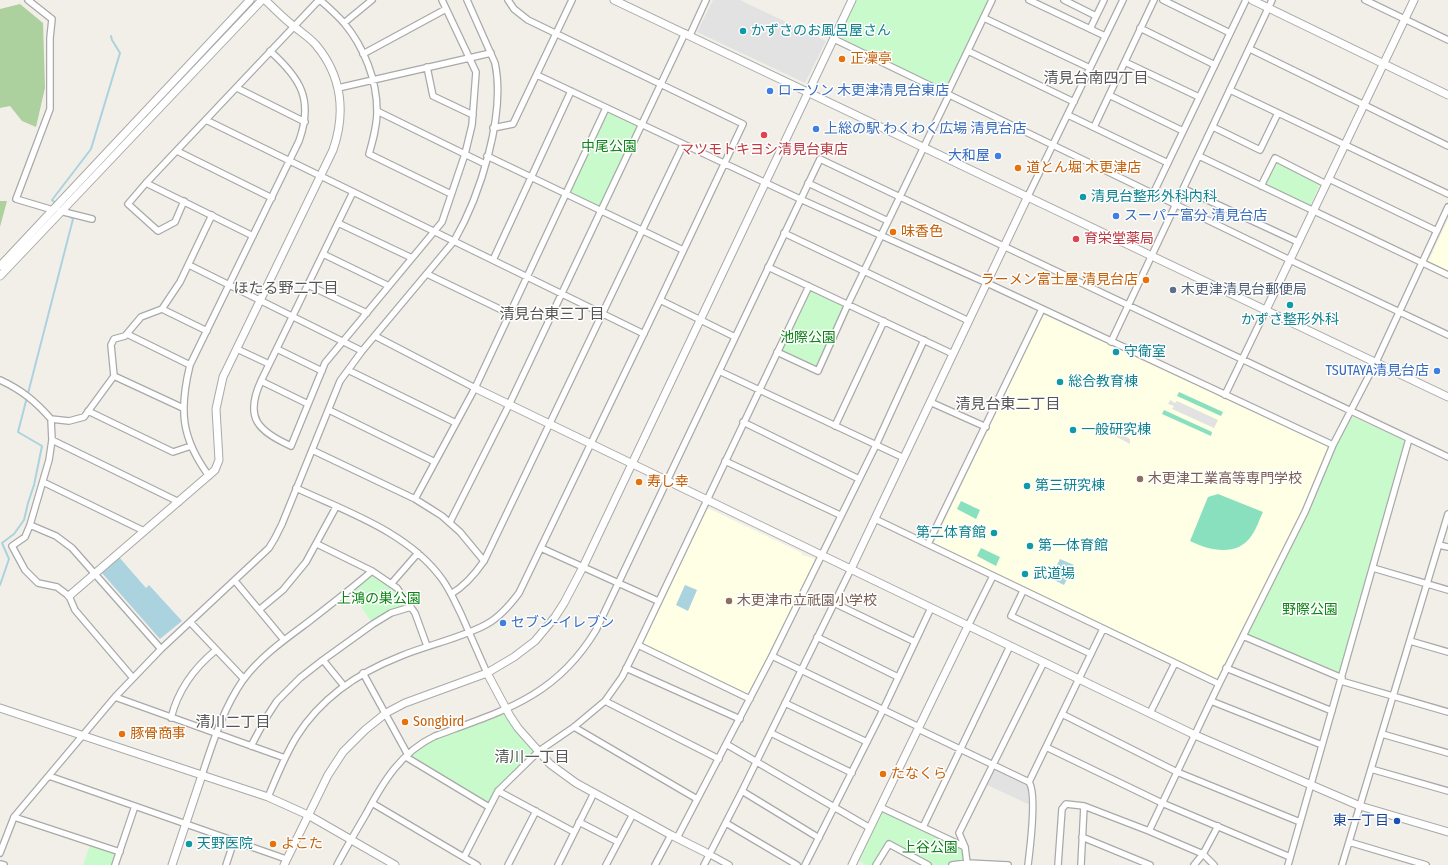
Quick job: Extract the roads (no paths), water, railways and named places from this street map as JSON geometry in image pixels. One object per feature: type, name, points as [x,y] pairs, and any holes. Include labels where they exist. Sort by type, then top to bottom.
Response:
[{"type":"street","points":[[28,0],[52,19],[50,38],[50,109],[16,198],[92,220]]},
{"type":"street","points":[[0,276],[57,211],[250,0]]},
{"type":"street","points":[[0,266],[57,211],[262,0]]},
{"type":"street","points":[[69,596],[215,470],[219,460],[215,419],[223,377],[321,176],[338,136],[340,110],[338,88],[333,73],[315,44],[265,0]]},
{"type":"street","points":[[184,201],[175,222],[158,230],[128,204],[270,51],[320,0],[344,23],[357,41],[372,80],[377,111],[370,154],[451,194]]},
{"type":"street","points":[[344,23],[372,0]]},
{"type":"street","points":[[353,192],[269,364],[254,400],[254,409],[259,426],[273,438],[291,446],[325,363],[442,222],[465,154],[472,125],[476,72],[442,0]]},
{"type":"street","points":[[0,853],[14,817],[115,697],[161,649],[269,548],[276,538],[340,381],[362,351],[454,241],[469,212],[485,164],[494,128],[496,111],[496,72],[490,53],[467,0]]},
{"type":"street","points":[[268,797],[285,758],[298,736],[311,718],[344,686],[363,673],[401,655],[486,625],[512,603],[525,583],[743,124],[528,20],[514,9],[508,0]]},
{"type":"street","points":[[494,128],[513,124],[572,0]]},
{"type":"street","points":[[614,0],[1448,396]]},
{"type":"street","points":[[450,522],[509,405],[661,84],[706,0]]},
{"type":"street","points":[[48,776],[234,841],[285,862],[328,776],[343,752],[365,730],[386,714],[405,703],[487,673],[514,657],[535,641],[564,604],[852,0]]},
{"type":"street","points":[[777,352],[818,371],[848,304],[924,147],[992,0]]},
{"type":"street","points":[[1064,0],[1096,16]]},
{"type":"street","points":[[1090,29],[1104,0]]},
{"type":"street","points":[[704,865],[851,569],[1123,0]]},
{"type":"street","points":[[1094,127],[1154,0]]},
{"type":"street","points":[[1163,0],[1230,33]]},
{"type":"street","points":[[1153,194],[1246,0]]},
{"type":"street","points":[[1252,0],[1448,95]]},
{"type":"street","points":[[1111,342],[1272,0]]},
{"type":"street","points":[[1365,0],[1448,40]]},
{"type":"street","points":[[1225,395],[1414,0]]},
{"type":"street","points":[[1033,1],[1105,36]]},
{"type":"street","points":[[363,54],[446,9]]},
{"type":"street","points":[[984,18],[1090,68]]},
{"type":"street","points":[[1140,28],[1215,65]]},
{"type":"street","points":[[834,39],[1448,335]]},
{"type":"street","points":[[1250,49],[1448,146]]},
{"type":"street","points":[[209,476],[197,459],[186,432],[183,408],[184,391],[190,365],[290,161],[299,141],[305,122],[305,102],[299,84],[288,68],[270,51]]},
{"type":"street","points":[[968,51],[1074,102]]},
{"type":"street","points":[[338,88],[490,53]]},
{"type":"street","points":[[1125,62],[1199,97]]},
{"type":"street","points":[[427,68],[433,96],[473,114]]},
{"type":"street","points":[[537,75],[724,164],[987,283],[1333,445]]},
{"type":"street","points":[[237,88],[305,122]]},
{"type":"street","points":[[1230,90],[1448,194]]},
{"type":"street","points":[[493,260],[571,91]]},
{"type":"street","points":[[1109,94],[1183,131]]},
{"type":"street","points":[[415,499],[475,388],[606,108]]},
{"type":"street","points":[[377,111],[485,164]]},
{"type":"street","points":[[1213,127],[1260,150],[1278,113]]},
{"type":"street","points":[[1068,115],[1168,164]]},
{"type":"street","points":[[206,120],[644,334]]},
{"type":"street","points":[[451,594],[459,590],[468,582],[484,561],[683,144]]},
{"type":"street","points":[[177,151],[272,198]]},
{"type":"street","points":[[487,156],[684,250]]},
{"type":"street","points":[[1199,156],[1448,275]]},
{"type":"street","points":[[1261,186],[1275,158],[1437,231]]},
{"type":"street","points":[[337,865],[381,785],[391,772],[407,756],[425,741],[435,736],[506,710],[532,696],[549,684],[569,666],[588,643],[596,630],[668,481],[820,159],[1448,457]]},
{"type":"street","points":[[146,183],[253,236]]},
{"type":"street","points":[[808,183],[888,221]]},
{"type":"street","points":[[1184,189],[1298,242]]},
{"type":"street","points":[[1149,831],[1226,668],[1305,512],[1333,445],[1376,362],[1448,207]]},
{"type":"street","points":[[0,380],[24,393],[51,419],[69,421],[84,417],[114,376],[111,345],[114,339],[125,336],[141,317],[162,309],[180,282],[212,215]]},
{"type":"street","points":[[338,223],[412,258]]},
{"type":"street","points":[[784,233],[969,321]]},
{"type":"street","points":[[323,254],[389,286]]},
{"type":"street","points":[[189,265],[362,351]]},
{"type":"street","points":[[768,268],[953,354]]},
{"type":"street","points":[[427,274],[510,314]]},
{"type":"street","points":[[308,286],[367,313]]},
{"type":"street","points":[[464,857],[498,790],[539,751],[574,727],[605,701],[615,688],[638,645],[809,286]]},
{"type":"street","points":[[660,300],[735,337]]},
{"type":"street","points":[[162,309],[206,331]]},
{"type":"street","points":[[928,544],[1042,309]]},
{"type":"street","points":[[835,426],[884,322]]},
{"type":"street","points":[[127,334],[190,365]]},
{"type":"street","points":[[375,336],[509,405],[1195,735],[1360,806],[1448,832]]},
{"type":"street","points":[[655,865],[697,799],[740,719],[876,445],[924,340]]},
{"type":"street","points":[[237,349],[269,364]]},
{"type":"street","points":[[277,349],[322,371]]},
{"type":"street","points":[[348,370],[456,424]]},
{"type":"street","points":[[719,371],[904,458]]},
{"type":"street","points":[[114,376],[183,408]]},
{"type":"street","points":[[261,381],[308,404]]},
{"type":"street","points":[[930,402],[986,427]]},
{"type":"street","points":[[328,410],[435,462]]},
{"type":"street","points":[[88,411],[173,452],[191,446]]},
{"type":"street","points":[[51,419],[52,440],[49,460],[43,482],[25,537],[12,546],[25,570],[38,583],[57,586],[69,596],[75,610],[133,678]]},
{"type":"street","points":[[743,422],[859,479]]},
{"type":"street","points":[[1288,865],[1410,439]]},
{"type":"street","points":[[52,440],[179,502]]},
{"type":"street","points":[[312,450],[415,499],[450,522],[484,561]]},
{"type":"street","points":[[725,461],[840,515]]},
{"type":"street","points":[[43,482],[144,531]]},
{"type":"street","points":[[296,488],[387,531],[403,541],[434,568],[451,594],[487,673],[506,710],[518,728],[550,764],[576,783],[729,865]]},
{"type":"street","points":[[259,610],[283,590],[306,562],[336,507]]},
{"type":"street","points":[[1342,865],[1448,514]]},
{"type":"street","points":[[875,519],[1219,684]]},
{"type":"street","points":[[30,524],[47,531],[72,548],[161,649]]},
{"type":"street","points":[[317,544],[372,571],[396,588],[415,613],[427,646]]},
{"type":"street","points":[[1439,545],[1448,547]]},
{"type":"street","points":[[541,548],[658,601]]},
{"type":"street","points":[[391,584],[418,553]]},
{"type":"street","points":[[1373,568],[1448,590]]},
{"type":"street","points":[[172,865],[216,734],[228,706],[244,679],[266,655],[372,571]]},
{"type":"street","points":[[852,865],[992,576]]},
{"type":"street","points":[[235,581],[284,640]]},
{"type":"street","points":[[1023,591],[1011,616],[1091,654]]},
{"type":"street","points":[[834,603],[915,642]]},
{"type":"street","points":[[252,746],[266,718],[277,701],[300,678],[373,624],[391,613],[410,607]]},
{"type":"street","points":[[805,865],[883,710],[931,608]]},
{"type":"street","points":[[190,622],[244,679]]},
{"type":"street","points":[[1029,782],[1104,629]]},
{"type":"street","points":[[1243,636],[1341,679],[1448,712]]},
{"type":"street","points":[[817,637],[898,677]]},
{"type":"street","points":[[1410,641],[1448,652]]},
{"type":"street","points":[[638,645],[750,699]]},
{"type":"street","points":[[923,827],[1010,646]]},
{"type":"street","points":[[171,718],[178,695],[205,659],[216,650]]},
{"type":"street","points":[[772,656],[1029,782],[1032,785],[1033,809],[1028,865]]},
{"type":"street","points":[[323,660],[344,686]]},
{"type":"street","points":[[954,842],[994,766],[1044,662]]},
{"type":"street","points":[[1150,713],[1175,663]]},
{"type":"street","points":[[626,668],[740,719]]},
{"type":"street","points":[[1226,668],[1332,711]]},
{"type":"street","points":[[363,673],[407,756],[489,807]]},
{"type":"street","points":[[115,697],[285,758]]},
{"type":"street","points":[[605,701],[718,759]]},
{"type":"street","points":[[1211,701],[1322,745]]},
{"type":"street","points":[[785,702],[866,742]]},
{"type":"street","points":[[0,708],[268,797],[308,815],[395,865]]},
{"type":"street","points":[[1062,714],[1178,772],[1300,822]]},
{"type":"street","points":[[574,727],[697,799]]},
{"type":"street","points":[[770,733],[852,773]]},
{"type":"street","points":[[1382,734],[1448,753]]},
{"type":"street","points":[[726,744],[870,828]]},
{"type":"street","points":[[1046,747],[1162,803],[1290,857]]},
{"type":"street","points":[[1371,769],[1448,791]]},
{"type":"street","points":[[498,790],[574,832]]},
{"type":"street","points":[[742,791],[819,838]]},
{"type":"street","points":[[558,865],[594,793]]},
{"type":"street","points":[[372,803],[477,865]]},
{"type":"street","points":[[1058,865],[1062,809],[1066,804],[1084,806],[1149,831],[1203,854],[1214,865]]},
{"type":"street","points":[[115,865],[135,806]]},
{"type":"street","points":[[1081,865],[1084,806]]},
{"type":"street","points":[[880,807],[965,847]]},
{"type":"street","points":[[508,865],[536,811]]},
{"type":"street","points":[[606,865],[633,814]]},
{"type":"street","points":[[14,817],[120,852]]},
{"type":"street","points":[[579,822],[618,842]]},
{"type":"street","points":[[726,823],[797,865]]},
{"type":"street","points":[[1194,865],[1203,854],[1218,826]]},
{"type":"street","points":[[959,833],[965,847],[967,863]]},
{"type":"street","points":[[1082,837],[1150,865]]},
{"type":"street","points":[[226,865],[234,841]]},
{"type":"street","points":[[1349,842],[1416,864],[1426,865]]},
{"type":"street","points":[[876,865],[890,844],[928,865]]},
{"type":"street","points":[[952,865],[967,863],[1008,865]]},
{"type":"street","points":[[0,864],[4,865]]},
{"type":"water","points":[[119,557],[146,588],[149,585],[182,621],[160,639],[102,573]]},
{"type":"water","points":[[1060,559],[1074,565],[1064,585],[1050,578]]},
{"type":"water","points":[[685,585],[697,590],[688,611],[676,605]]},
{"type":"waterway","points":[[56,204],[52,200],[91,149],[120,53],[111,36]]},
{"type":"waterway","points":[[0,585],[9,559],[2,543],[14,534],[24,520],[34,485],[42,446],[18,432],[73,219],[68,215]]},
{"type":"place","name":"かずさのお風呂屋さん","points":[[743,31]]},
{"type":"place","name":"正凜亭","points":[[842,59]]},
{"type":"place","name":"ローソン 木更津清見台東店","points":[[770,91]]},
{"type":"place","name":"上総の駅 わくわく広場 清見台店","points":[[816,129]]},
{"type":"place","name":"マツモトキヨシ清見台東店","points":[[764,135]]},
{"type":"place","name":"大和屋","points":[[998,156]]},
{"type":"place","name":"道とん堀 木更津店","points":[[1018,168]]},
{"type":"place","name":"清見台整形外科内科","points":[[1083,197]]},
{"type":"place","name":"スーパー富分 清見台店","points":[[1116,216]]},
{"type":"place","name":"味香色","points":[[893,232]]},
{"type":"place","name":"育栄堂薬局","points":[[1076,239]]},
{"type":"place","name":"ラーメン富士屋 清見台店","points":[[1146,280]]},
{"type":"place","name":"木更津清見台郵便局","points":[[1173,290]]},
{"type":"place","name":"かずさ整形外科","points":[[1290,305]]},
{"type":"place","name":"守衛室","points":[[1116,352]]},
{"type":"place","name":"TSUTAYA清見台店","points":[[1437,371]]},
{"type":"place","name":"総合教育棟","points":[[1060,382]]},
{"type":"place","name":"一般研究棟","points":[[1073,430]]},
{"type":"place","name":"木更津工業高等専門学校","points":[[1140,479]]},
{"type":"place","name":"寿し幸","points":[[639,482]]},
{"type":"place","name":"第三研究棟","points":[[1027,486]]},
{"type":"place","name":"第二体育館","points":[[994,533]]},
{"type":"place","name":"第一体育館","points":[[1030,546]]},
{"type":"place","name":"武道場","points":[[1025,574]]},
{"type":"place","name":"木更津市立祇園小学校","points":[[729,601]]},
{"type":"place","name":"セブン-イレブン","points":[[503,623]]},
{"type":"place","name":"Songbird","points":[[405,722]]},
{"type":"place","name":"豚骨商事","points":[[122,734]]},
{"type":"place","name":"たなくら","points":[[883,774]]},
{"type":"place","name":"東一丁目","points":[[1397,821]]},
{"type":"place","name":"天野医院","points":[[189,844]]},
{"type":"place","name":"よこた","points":[[273,844]]},
{"type":"district","name":"清見台南四丁目","points":[[1096,79]]},
{"type":"district","name":"ほたる野二丁目","points":[[286,289]]},
{"type":"district","name":"清見台東三丁目","points":[[552,315]]},
{"type":"district","name":"清見台東二丁目","points":[[1008,405]]},
{"type":"district","name":"清川二丁目","points":[[233,723]]},
{"type":"district","name":"清川一丁目","points":[[532,758]]},
{"type":"park label","name":"中尾公園","points":[[609,147]]},
{"type":"park label","name":"池際公園","points":[[808,338]]},
{"type":"park label","name":"上鴻の巣公園","points":[[379,599]]},
{"type":"park label","name":"野際公園","points":[[1310,610]]},
{"type":"park label","name":"上谷公園","points":[[930,848]]}]
